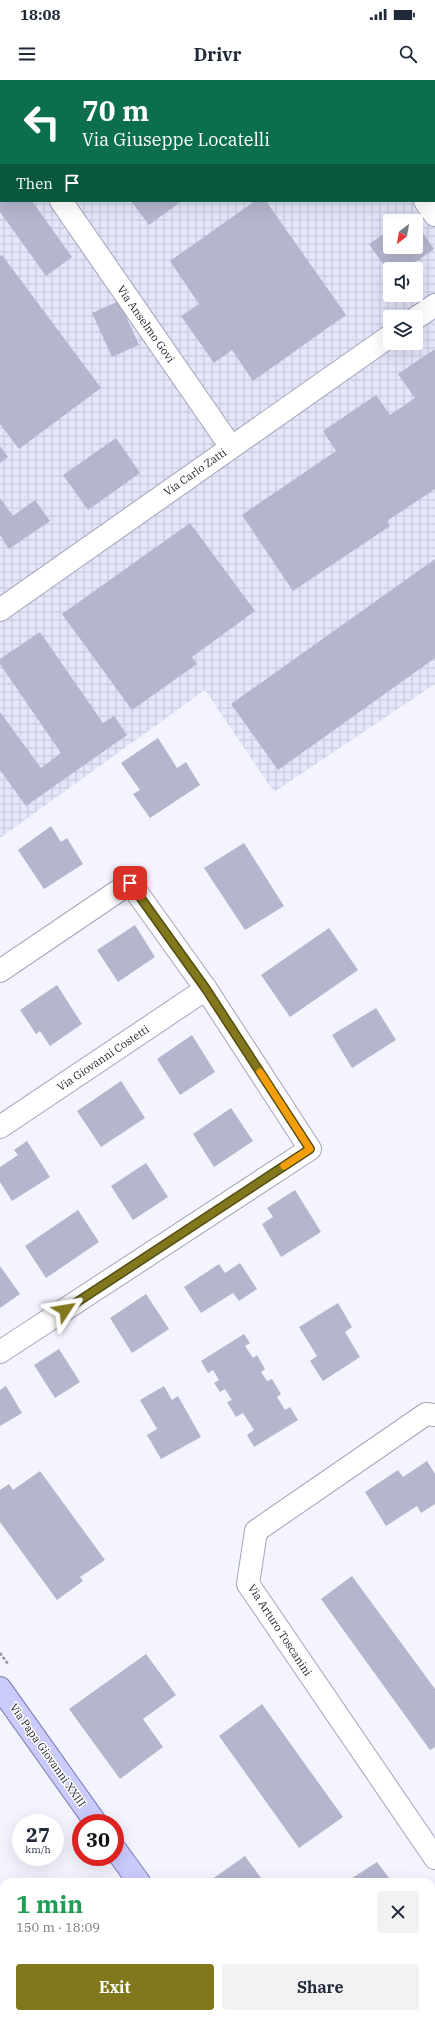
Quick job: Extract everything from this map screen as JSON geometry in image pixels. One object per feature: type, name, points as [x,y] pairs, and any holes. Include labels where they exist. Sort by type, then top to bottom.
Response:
[{"type":"main road","name":"Via Papa Giovanni XXIII","points":[[0,1688],[90,1814]]},
{"type":"main road","points":[[124,1861],[136,1878]]},
{"type":"street","name":"Via Anselmo Govi","points":[[62,202],[231,447]]},
{"type":"street","points":[[426,202],[435,215]]},
{"type":"street","points":[[423,313],[435,305]]},
{"type":"street","name":"Via Carlo Zatti","points":[[0,610],[383,341]]},
{"type":"street","points":[[0,971],[130,883],[206,989],[310,1149],[0,1352]]},
{"type":"street","name":"Via Giovanni Costetti","points":[[0,1127],[206,989]]},
{"type":"street","name":"Via Arturo Toscanini","points":[[435,1415],[426,1414],[256,1531],[248,1584],[435,1858]]},
{"type":"shaded area","points":[[0,202],[435,202],[435,684],[274,792],[205,690],[0,838]]},
{"type":"building","points":[[0,202],[33,202],[72,257],[46,276],[0,212]]},
{"type":"building","points":[[132,202],[179,203],[149,225]]},
{"type":"building","points":[[254,202],[267,202],[346,315],[253,381],[232,350],[214,363],[181,316],[199,304],[170,261]]},
{"type":"building","points":[[423,233],[434,249],[415,262],[383,262],[383,264],[369,244],[383,235],[383,254],[423,254]]},
{"type":"building","points":[[2,255],[101,388],[19,449],[0,424],[0,256]]},
{"type":"building","points":[[119,301],[139,345],[112,357],[92,313]]},
{"type":"building","points":[[435,349],[435,489],[387,521],[390,526],[293,591],[242,515],[336,451],[323,431],[376,395],[390,415],[415,398],[398,374]]},
{"type":"building","points":[[116,438],[140,473],[88,510],[63,475]]},
{"type":"building","points":[[0,446],[8,457],[0,463]]},
{"type":"building","points":[[0,498],[13,516],[35,500],[50,521],[9,549],[0,535]]},
{"type":"building","points":[[190,523],[255,611],[192,657],[197,664],[132,710],[62,614]]},
{"type":"building","points":[[435,559],[435,658],[278,770],[231,704]]},
{"type":"building","points":[[40,632],[103,723],[114,716],[127,735],[26,806],[0,770],[0,712],[41,768],[61,753],[0,664],[0,659]]},
{"type":"building","points":[[158,738],[177,768],[186,762],[200,785],[150,818],[133,794],[140,790],[121,763]]},
{"type":"building","points":[[51,826],[61,842],[67,838],[83,864],[44,889],[18,850]]},
{"type":"building","points":[[244,843],[284,906],[245,930],[204,868]]},
{"type":"building","points":[[135,925],[155,957],[118,982],[97,950]]},
{"type":"building","points":[[329,928],[358,970],[290,1017],[261,975]]},
{"type":"building","points":[[57,985],[82,1024],[50,1046],[40,1031],[36,1034],[20,1010]]},
{"type":"building","points":[[376,1008],[396,1040],[352,1068],[332,1035]]},
{"type":"building","points":[[192,1035],[215,1072],[180,1095],[157,1059]]},
{"type":"building","points":[[121,1081],[145,1118],[101,1147],[77,1111]]},
{"type":"building","points":[[231,1108],[253,1141],[214,1167],[193,1134]]},
{"type":"building","points":[[27,1141],[50,1177],[12,1201],[0,1182],[0,1167],[18,1155],[14,1150]]},
{"type":"building","points":[[146,1163],[168,1197],[133,1220],[111,1186]]},
{"type":"building","points":[[295,1190],[321,1232],[281,1257],[262,1224],[273,1217],[267,1208]]},
{"type":"building","points":[[78,1210],[99,1242],[46,1278],[25,1246]]},
{"type":"building","points":[[240,1263],[257,1289],[239,1301],[233,1293],[201,1313],[184,1287],[219,1264],[225,1273]]},
{"type":"building","points":[[0,1266],[20,1294],[0,1308]]},
{"type":"building","points":[[146,1294],[169,1329],[132,1353],[110,1318]]},
{"type":"building","points":[[338,1303],[352,1327],[345,1332],[360,1357],[323,1381],[310,1361],[317,1356],[299,1327]]},
{"type":"building","points":[[244,1334],[250,1343],[245,1346],[253,1358],[257,1355],[265,1369],[261,1372],[267,1381],[272,1379],[281,1394],[277,1397],[285,1410],[290,1407],[298,1420],[254,1447],[247,1435],[254,1430],[243,1413],[236,1417],[227,1402],[232,1400],[225,1389],[220,1392],[214,1383],[219,1380],[213,1370],[208,1373],[201,1361]]},
{"type":"building","points":[[59,1349],[80,1382],[55,1398],[34,1365]]},
{"type":"building","points":[[6,1386],[22,1413],[0,1426],[0,1390]]},
{"type":"building","points":[[164,1386],[172,1400],[178,1396],[201,1437],[161,1459],[147,1435],[157,1429],[140,1400]]},
{"type":"building","points":[[427,1461],[435,1474],[435,1504],[421,1513],[417,1506],[386,1526],[365,1492],[398,1470],[403,1477]]},
{"type":"building","points":[[40,1471],[105,1560],[80,1577],[83,1581],[57,1600],[0,1522],[0,1490],[9,1484],[13,1490]]},
{"type":"building","points":[[352,1576],[435,1689],[435,1747],[430,1750],[321,1599]]},
{"type":"building","points":[[146,1654],[176,1695],[143,1719],[163,1747],[120,1779],[69,1709]]},
{"type":"building","points":[[262,1704],[343,1817],[299,1848],[219,1736]]},
{"type":"building","points":[[245,1856],[261,1878],[214,1878]]},
{"type":"building","points":[[377,1862],[389,1878],[352,1878]]},
{"type":"slow traffic","points":[[260,1072],[310,1149],[284,1166]]},
{"type":"route","points":[[65,1310],[310,1149],[206,989],[130,883]]}]
